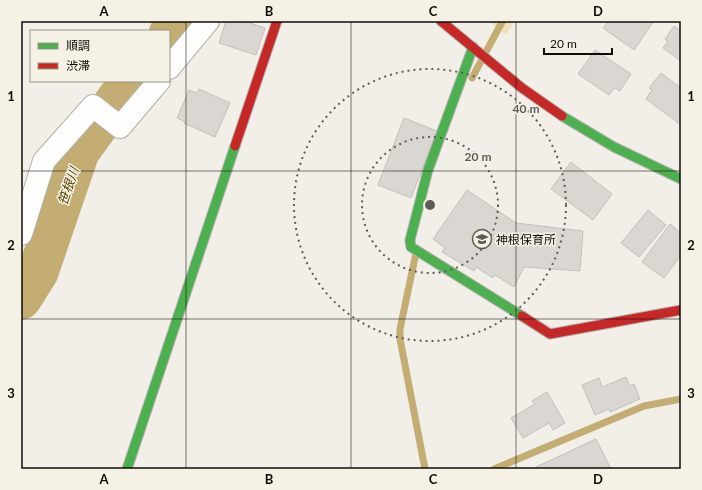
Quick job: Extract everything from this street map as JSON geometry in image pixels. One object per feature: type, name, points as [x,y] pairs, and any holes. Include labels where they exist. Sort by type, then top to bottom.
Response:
[{"type":"street","points":[[170,67],[208,21]]},
{"type":"street","points":[[127,469],[277,21]]},
{"type":"street","points":[[441,21],[555,112],[597,138],[681,179]]},
{"type":"street","points":[[473,47],[428,170],[410,240],[412,247],[550,334],[681,310]]},
{"type":"street","points":[[21,234],[44,160],[93,106],[120,128],[158,82]]},
{"type":"shaded area","points":[[489,21],[515,21],[506,35]]},
{"type":"building","points":[[226,21],[244,21],[265,28],[256,55],[219,43]]},
{"type":"building","points":[[609,21],[654,21],[634,50],[603,28]]},
{"type":"building","points":[[674,26],[681,31],[681,61],[663,48],[668,41],[665,39]]},
{"type":"building","points":[[595,50],[631,74],[620,91],[615,88],[609,95],[578,74]]},
{"type":"building","points":[[661,73],[681,88],[681,125],[646,99],[652,90],[649,88]]},
{"type":"building","points":[[199,89],[230,103],[215,137],[184,123],[184,121],[177,118],[189,90],[197,93]]},
{"type":"building","points":[[404,118],[437,131],[411,198],[378,185]]},
{"type":"building","points":[[571,162],[612,194],[593,220],[551,189]]},
{"type":"building","points":[[467,190],[516,223],[583,231],[580,271],[524,267],[514,287],[495,275],[493,278],[476,267],[474,271],[442,252],[445,248],[433,239]]},
{"type":"building","points":[[648,210],[666,225],[639,257],[621,243]]},
{"type":"building","points":[[670,224],[681,233],[681,255],[664,278],[642,262]]},
{"type":"building","points":[[626,377],[630,386],[634,384],[640,399],[610,412],[609,409],[595,415],[582,385],[599,378],[602,387]]},
{"type":"building","points":[[547,392],[565,423],[553,430],[549,423],[523,438],[511,418],[535,404],[532,401]]},
{"type":"building","points":[[596,439],[611,469],[537,469],[536,467]]},
{"type":"waterway","name":"笹根川","points":[[170,33],[180,21]]},
{"type":"waterway","points":[[472,78],[502,22]]},
{"type":"waterway","name":"笹根川","points":[[21,299],[38,272],[79,152],[129,82]]},
{"type":"waterway","points":[[416,253],[400,329],[400,339],[425,469]]},
{"type":"waterway","points":[[494,469],[644,406],[681,399]]},
{"type":"traffic: fast","points":[[473,47],[428,170],[410,240],[411,247],[522,316]]},
{"type":"traffic: fast","points":[[562,116],[614,147],[681,179]]},
{"type":"traffic: fast","points":[[127,469],[235,146]]},
{"type":"traffic: jam","points":[[235,146],[277,21]]},
{"type":"traffic: jam","points":[[441,21],[522,88],[562,116]]},
{"type":"traffic: jam","points":[[522,316],[550,334],[681,310]]},
{"type":"place","name":"神根保育所","points":[[482,239]]}]
